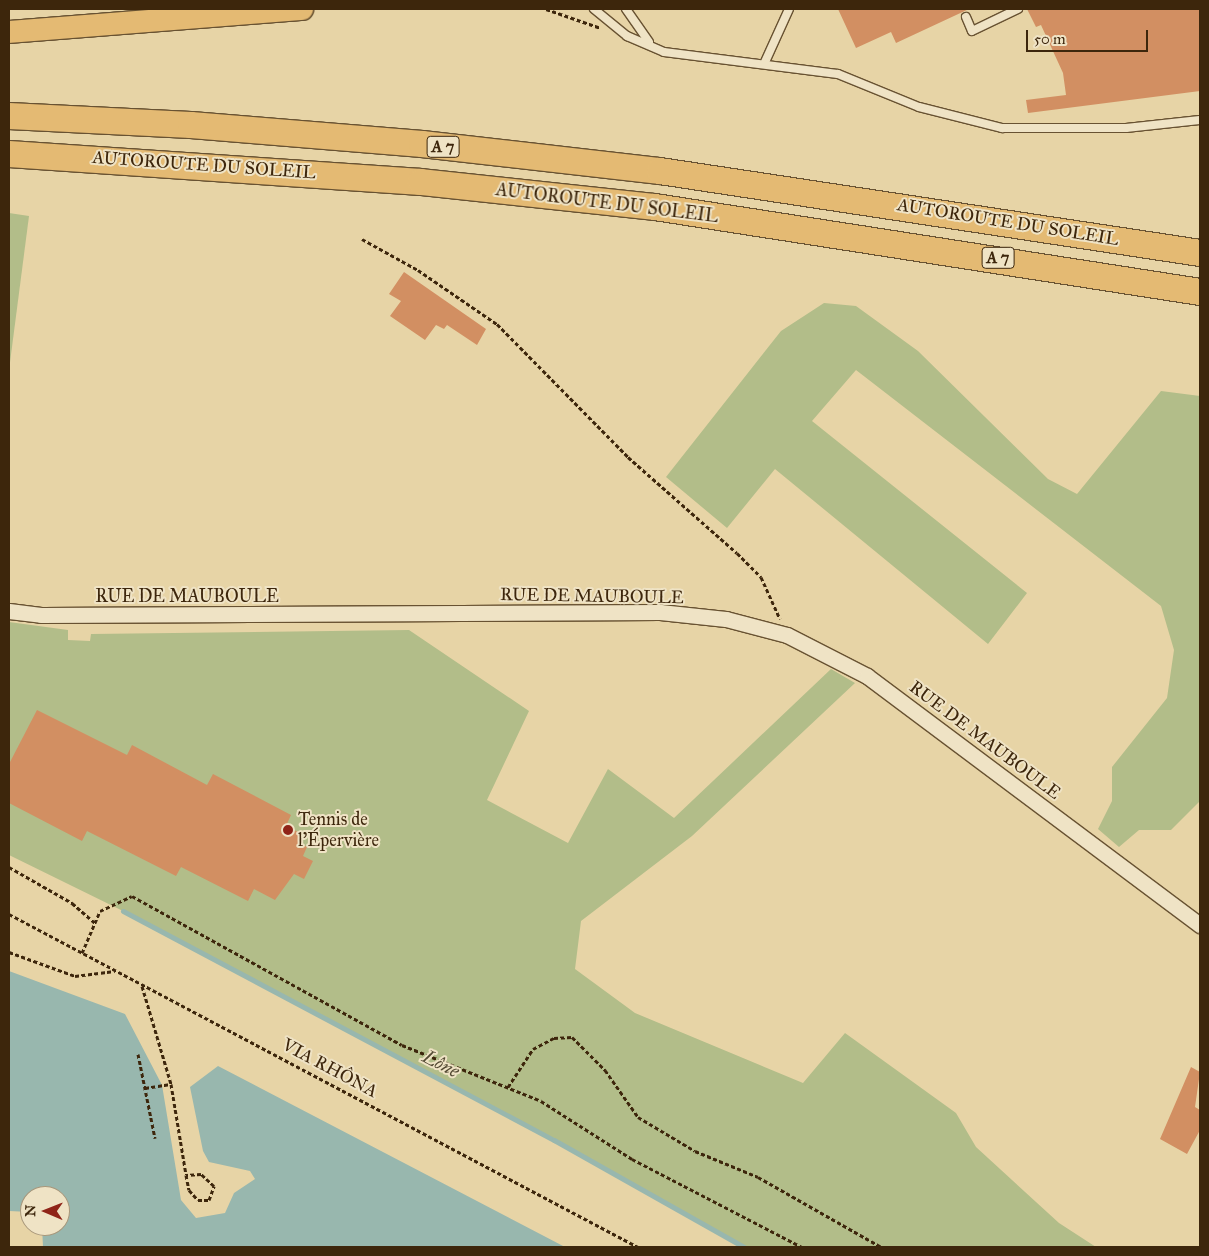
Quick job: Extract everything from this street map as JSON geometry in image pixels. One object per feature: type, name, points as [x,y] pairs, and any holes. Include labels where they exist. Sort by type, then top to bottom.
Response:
[{"type":"highway","name":"AUTOROUTE DU SOLEIL","points":[[9,116],[200,126],[571,161],[851,198],[1200,253]]},
{"type":"highway","name":"AUTOROUTE DU SOLEIL","points":[[9,154],[391,179],[655,207],[1200,292]]},
{"type":"main road","points":[[9,32],[302,9]]},
{"type":"street","name":"RUE DE MAUBOULE","points":[[9,611],[42,616],[660,612],[726,619],[787,635],[867,676],[1200,925]]},
{"type":"lane","points":[[594,9],[627,36],[679,55],[766,62],[838,74],[919,107],[1002,128],[1126,128],[1200,120]]},
{"type":"lane","points":[[626,9],[650,44]]},
{"type":"lane","points":[[766,62],[789,9]]},
{"type":"lane","points":[[966,18],[972,31],[1018,9]]},
{"type":"path","points":[[362,239],[464,299],[531,356],[628,457],[761,577],[787,635]]},
{"type":"path","points":[[9,867],[72,903],[95,923]]},
{"type":"path","points":[[82,953],[100,911],[132,896],[402,1045],[508,1086],[802,1247]]},
{"type":"path","name":"VIA RHÔNA","points":[[9,914],[638,1247]]},
{"type":"path","points":[[9,952],[75,976],[116,971]]},
{"type":"path","points":[[142,985],[171,1084],[186,1175],[198,1200],[209,1200],[214,1186],[200,1174],[186,1175]]},
{"type":"path","points":[[508,1086],[533,1049],[554,1038],[572,1037],[605,1070],[638,1117],[695,1150],[758,1177],[881,1247]]},
{"type":"path","points":[[138,1054],[155,1138]]},
{"type":"path","points":[[145,1088],[171,1084]]},
{"type":"green space","points":[[9,213],[29,216],[9,370]]},
{"type":"green space","points":[[824,303],[856,306],[918,351],[1048,479],[1077,494],[1161,391],[1200,396],[1200,801],[1171,830],[1139,830],[1119,847],[1098,829],[1112,801],[1112,767],[1167,698],[1174,650],[1161,606],[856,370],[812,421],[1027,593],[988,644],[775,469],[727,528],[666,477],[781,331]]},
{"type":"green space","points":[[9,622],[68,630],[68,640],[90,641],[91,634],[409,630],[529,711],[487,800],[568,843],[608,769],[674,818],[831,669],[855,683],[692,836],[581,921],[575,969],[635,1013],[803,1083],[845,1033],[956,1113],[976,1147],[1059,1223],[1096,1247],[744,1247],[554,1140],[123,911],[9,855]]},
{"type":"water","points":[[9,971],[125,1014],[162,1085],[181,1200],[196,1218],[225,1213],[234,1193],[255,1179],[250,1171],[209,1162],[203,1151],[190,1087],[218,1066],[565,1247],[43,1247],[42,1236],[70,1236],[70,1186],[20,1186],[20,1212],[9,1211]]},
{"type":"building","points":[[838,9],[969,9],[896,43],[891,32],[856,48]]},
{"type":"building","points":[[1027,9],[1200,9],[1200,91],[1028,113],[1026,100],[1066,95],[1063,73],[1041,25],[1036,27]]},
{"type":"building","points":[[404,272],[486,329],[477,345],[447,325],[444,329],[436,325],[425,340],[390,316],[401,301],[389,294]]},
{"type":"building","points":[[37,710],[127,755],[132,745],[207,785],[213,774],[291,815],[286,826],[302,834],[298,842],[307,847],[303,856],[313,861],[304,879],[294,874],[275,900],[254,889],[248,901],[181,867],[176,876],[87,831],[82,841],[9,803],[9,764]]},
{"type":"building","points":[[1191,1067],[1200,1072],[1195,1107],[1200,1110],[1200,1130],[1187,1154],[1160,1139]]},
{"type":"waterway","name":"Lône","points":[[123,911],[554,1140],[744,1247]]},
{"type":"place","name":"Tennis de l'Épervière","points":[[288,830]]}]
